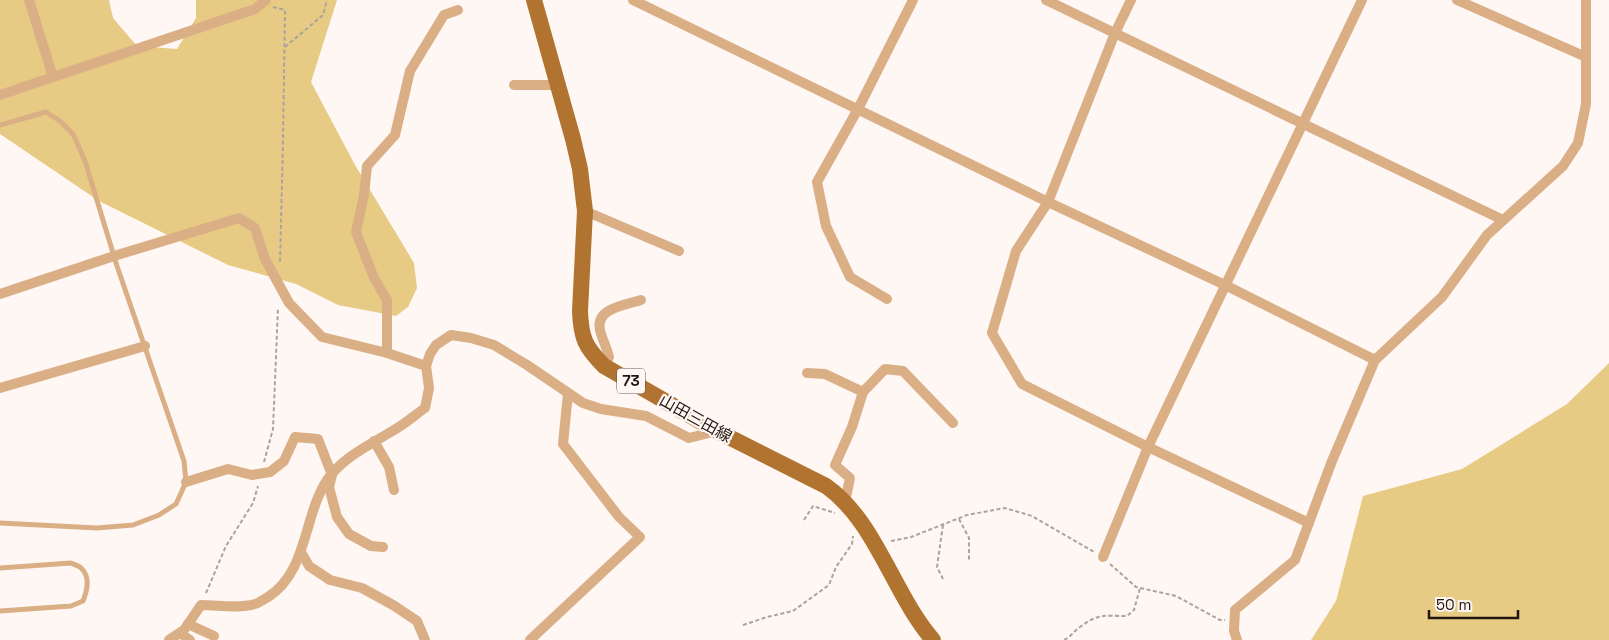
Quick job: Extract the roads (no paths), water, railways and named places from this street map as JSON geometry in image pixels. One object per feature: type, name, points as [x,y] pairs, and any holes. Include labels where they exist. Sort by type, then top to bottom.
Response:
[{"type":"main road","name":"山田三田線","points":[[534,0],[577,154],[585,210],[580,327],[591,353],[604,366],[717,431],[826,486],[845,502],[856,516],[875,545],[912,612],[933,640]]},
{"type":"street","points":[[29,0],[53,77]]},
{"type":"street","points":[[633,0],[1048,202],[1225,285],[1375,360]]},
{"type":"street","points":[[887,299],[850,277],[826,226],[817,182],[858,109],[914,0]]},
{"type":"street","points":[[1046,0],[1503,220]]},
{"type":"street","points":[[1131,0],[1115,32],[1048,202],[1016,251],[992,334],[1022,384],[1309,523]]},
{"type":"street","points":[[1103,558],[1148,446],[1362,0]]},
{"type":"street","points":[[1457,0],[1586,58]]},
{"type":"street","points":[[1237,640],[1234,631],[1235,610],[1295,560],[1332,461],[1375,360],[1442,298],[1487,235],[1563,166],[1578,143],[1586,104],[1586,0]]},
{"type":"street","points":[[0,95],[255,9],[263,2]]},
{"type":"street","points":[[387,353],[387,300],[374,278],[356,232],[368,166],[394,135],[410,72],[444,15],[458,10]]},
{"type":"street","points":[[514,85],[558,85]]},
{"type":"street","points":[[585,210],[679,252]]},
{"type":"street","points":[[0,294],[114,256],[239,218],[256,228],[265,259],[289,303],[322,337],[387,353],[426,366]]},
{"type":"street","points":[[604,366],[609,357],[599,328],[604,313],[616,307],[641,300]]},
{"type":"street","points":[[169,640],[188,624],[201,605],[241,606],[256,604],[276,592],[287,579],[301,552],[310,516],[327,480],[340,466],[374,441],[396,430],[425,408],[429,388],[426,366],[430,354],[436,346],[450,335],[471,338],[494,345],[583,403],[601,410],[646,416],[689,438],[717,431]]},
{"type":"street","points":[[0,388],[145,346]]},
{"type":"street","points":[[845,502],[850,478],[835,465],[852,427],[863,392],[885,369],[904,371],[953,423]]},
{"type":"street","points":[[807,373],[825,374],[863,392]]},
{"type":"street","points":[[530,640],[640,537],[619,517],[563,444],[568,393]]},
{"type":"street","points":[[186,482],[228,469],[252,475],[270,472],[284,460],[295,437],[318,439],[332,475],[329,487],[337,517],[348,534],[370,546],[383,547]]},
{"type":"street","points":[[374,441],[389,466],[394,490]]},
{"type":"street","points":[[301,552],[309,566],[330,580],[362,588],[393,604],[417,621],[425,640]]},
{"type":"street","points":[[188,624],[214,636]]},
{"type":"street","points":[[180,632],[190,640]]},
{"type":"lane","points":[[0,125],[46,112],[60,121],[73,134],[85,161],[114,256],[184,461],[186,482],[176,504],[159,515],[133,525],[97,528],[0,523]]},
{"type":"lane","points":[[0,568],[71,563],[82,568],[86,576],[87,591],[83,601],[71,606],[0,611]]}]
